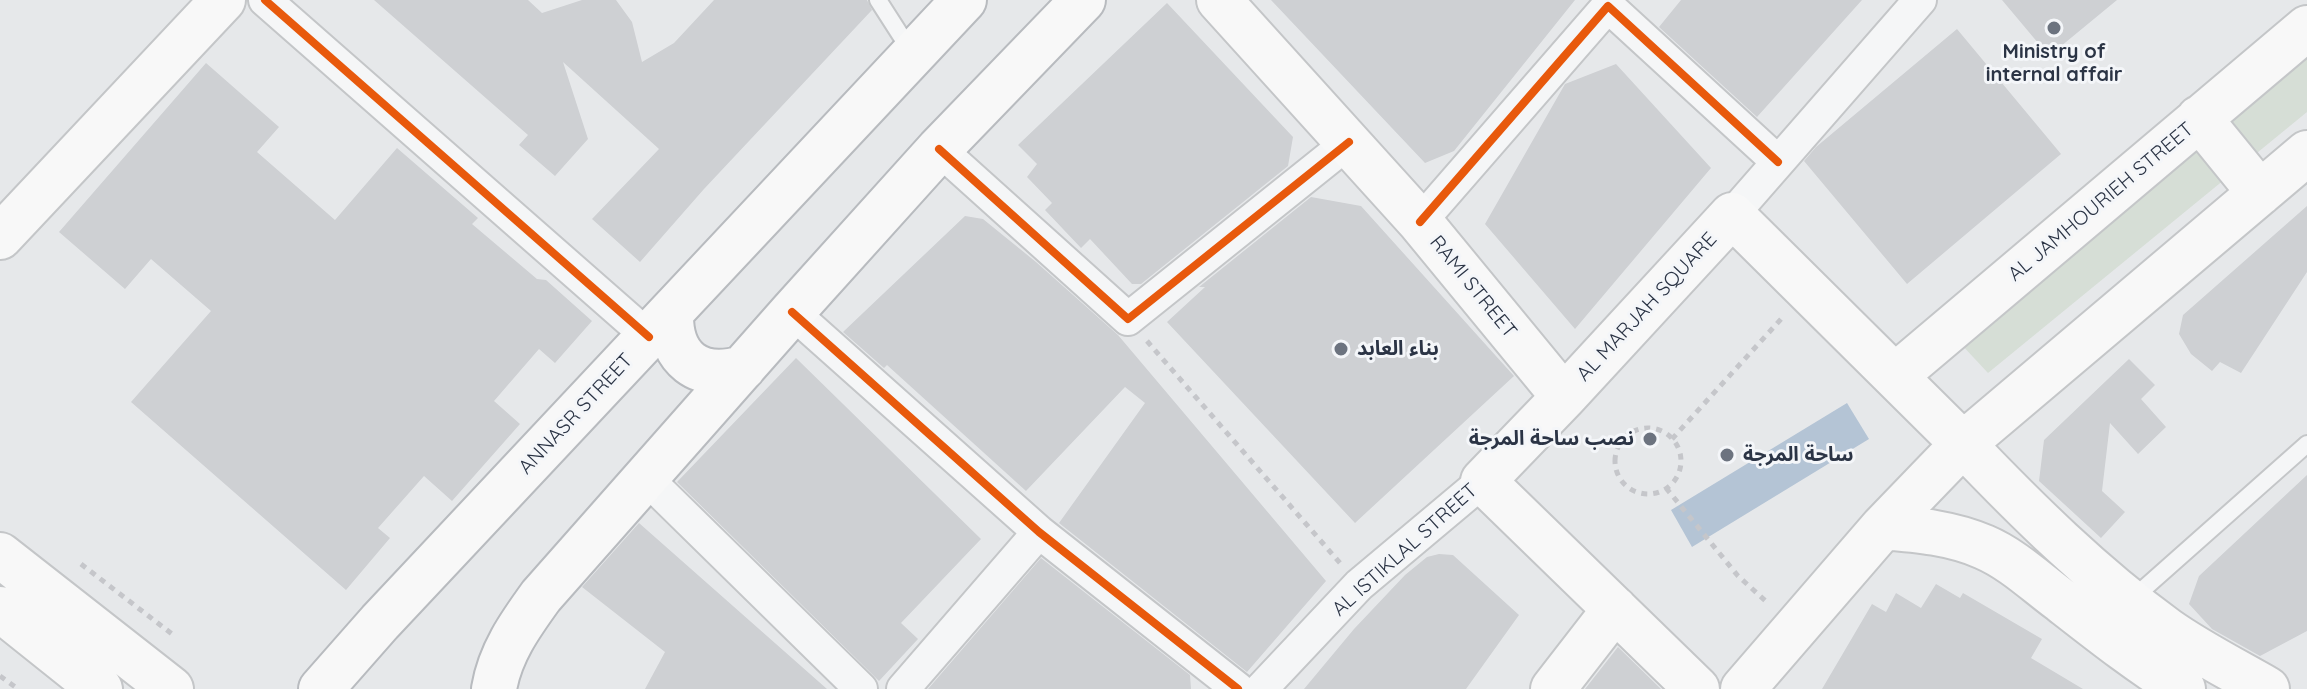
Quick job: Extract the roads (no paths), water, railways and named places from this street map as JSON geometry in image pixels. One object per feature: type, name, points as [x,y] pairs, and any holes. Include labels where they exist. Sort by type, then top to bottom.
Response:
[{"type":"main road","points":[[0,237],[223,0]]},
{"type":"main road","name":"ANNASR STREET","points":[[321,689],[380,622],[964,0]]},
{"type":"main road","points":[[487,684],[513,635],[541,596],[939,149],[1083,0]]},
{"type":"main road","name":"RAMI STREET","points":[[1219,0],[1420,222],[1564,397]]},
{"type":"main road","name":"AL JAMHOURIEH STREET","points":[[1895,376],[2199,118],[2305,34]]},
{"type":"main road","points":[[2199,118],[2260,193]]},
{"type":"main road","points":[[1743,689],[1883,527],[1963,444],[2307,153]]},
{"type":"main road","name":"AL MARJAH SQUARE","points":[[1483,481],[1732,215],[2093,573],[2169,632],[2267,689]]},
{"type":"main road","points":[[660,325],[671,331],[677,349],[690,362],[706,371],[725,373],[743,368]]},
{"type":"main road","points":[[1483,481],[1697,689]]},
{"type":"main road","points":[[1883,527],[1956,537],[1985,547],[2011,562],[2141,663],[2183,689]]},
{"type":"main road","points":[[0,555],[171,689]]},
{"type":"main road","points":[[0,609],[100,689]]},
{"type":"main road","points":[[1553,689],[1615,609]]},
{"type":"street","points":[[265,0],[660,325]]},
{"type":"street","points":[[1732,215],[1920,0]]},
{"type":"street","points":[[1420,222],[1610,3],[1778,162]]},
{"type":"street","points":[[939,149],[1128,319],[1349,142]]},
{"type":"street","points":[[792,312],[1039,532],[1238,689]]},
{"type":"street","points":[[646,478],[861,689]]},
{"type":"street","name":"AL ISTIKLAL STREET","points":[[1261,689],[1359,585],[1483,481]]},
{"type":"street","points":[[903,689],[1039,532]]},
{"type":"lane","points":[[878,0],[912,54]]},
{"type":"lane","points":[[2130,601],[2307,444]]},
{"type":"water","points":[[1847,403],[1869,439],[1692,547],[1671,510]]},
{"type":"place","name":"Ministry of internal affair","points":[[2054,28]]},
{"type":"place","name":"بناء العابد","points":[[1341,349]]},
{"type":"place","name":"نصب ساحة المرجة","points":[[1650,439]]},
{"type":"place","name":"ساحة المرجة","points":[[1727,455]]}]
